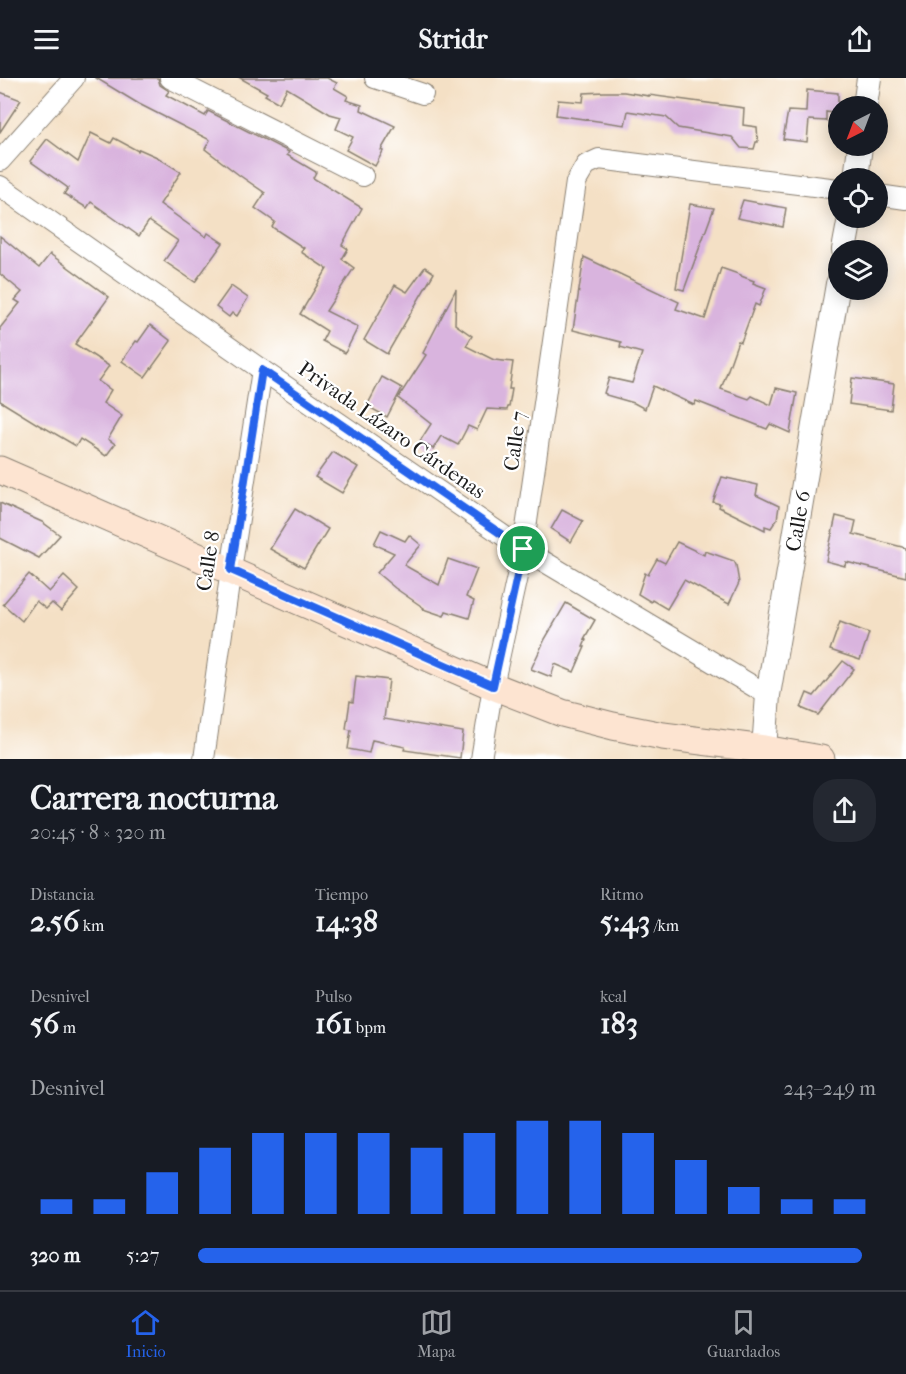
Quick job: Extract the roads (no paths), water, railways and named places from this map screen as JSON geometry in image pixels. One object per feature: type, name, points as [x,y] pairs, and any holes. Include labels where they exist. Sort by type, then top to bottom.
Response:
[{"type":"main road","points":[[0,470],[493,686],[562,713],[613,726],[764,754],[822,759]]},
{"type":"street","points":[[0,161],[74,78]]},
{"type":"street","points":[[170,78],[363,176]]},
{"type":"street","points":[[375,78],[423,94]]},
{"type":"street","points":[[866,96],[869,78]]},
{"type":"street","name":"Calle 7","points":[[482,759],[493,686],[523,549],[576,182],[586,165],[599,159],[828,188]]},
{"type":"street","name":"Privada Lázaro Cárdenas","points":[[0,186],[523,549],[768,695]]},
{"type":"street","points":[[888,196],[906,199]]},
{"type":"street","name":"Calle 6","points":[[764,754],[768,695],[835,300]]},
{"type":"street","name":"Calle 8","points":[[204,759],[262,370]]}]
